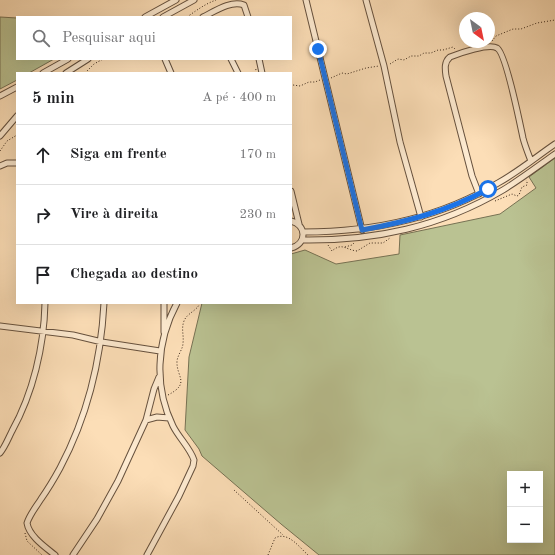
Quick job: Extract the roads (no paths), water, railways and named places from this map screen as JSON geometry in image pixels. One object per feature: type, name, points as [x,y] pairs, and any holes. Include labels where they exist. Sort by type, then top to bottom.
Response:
[{"type":"street","points":[[147,16],[176,0]]},
{"type":"street","points":[[165,16],[194,0]]},
{"type":"street","points":[[306,0],[362,230]]},
{"type":"street","points":[[366,0],[384,66],[400,142],[421,217]]},
{"type":"street","points":[[206,16],[225,5],[234,2],[244,5],[248,16]]},
{"type":"street","points":[[478,194],[472,176],[445,67],[448,58],[458,53],[490,45],[498,48],[504,59],[525,146],[531,161]]},
{"type":"street","points":[[45,72],[66,60]]},
{"type":"street","points":[[68,72],[86,60]]},
{"type":"street","points":[[165,60],[171,72]]},
{"type":"street","points":[[232,60],[238,72]]},
{"type":"street","points":[[259,60],[262,72]]},
{"type":"street","points":[[0,96],[16,88]]},
{"type":"street","points":[[0,136],[16,117]]},
{"type":"street","points":[[303,232],[362,230],[421,217],[446,209],[498,184],[555,144]]},
{"type":"street","points":[[302,240],[355,238],[394,232],[448,217],[488,198],[524,176],[555,154]]},
{"type":"street","points":[[0,166],[7,163],[16,163]]},
{"type":"street","points":[[292,195],[299,224],[303,232],[302,240],[292,248]]},
{"type":"street","points":[[292,221],[299,224]]},
{"type":"street","points":[[0,453],[22,412],[32,386],[39,354],[45,304]]},
{"type":"street","points":[[55,555],[40,543],[28,527],[27,523],[29,517],[59,470],[79,425],[91,389],[102,342],[104,304]]},
{"type":"street","points":[[164,304],[164,335]]},
{"type":"street","points":[[147,555],[176,502],[194,463],[194,458],[179,437],[169,418],[163,398],[160,376],[160,351],[164,335],[177,304]]},
{"type":"street","points":[[0,326],[73,335],[102,342],[160,351]]},
{"type":"street","points":[[74,555],[115,487],[146,420],[154,389],[160,376]]},
{"type":"street","points":[[146,420],[157,417],[169,418]]}]
